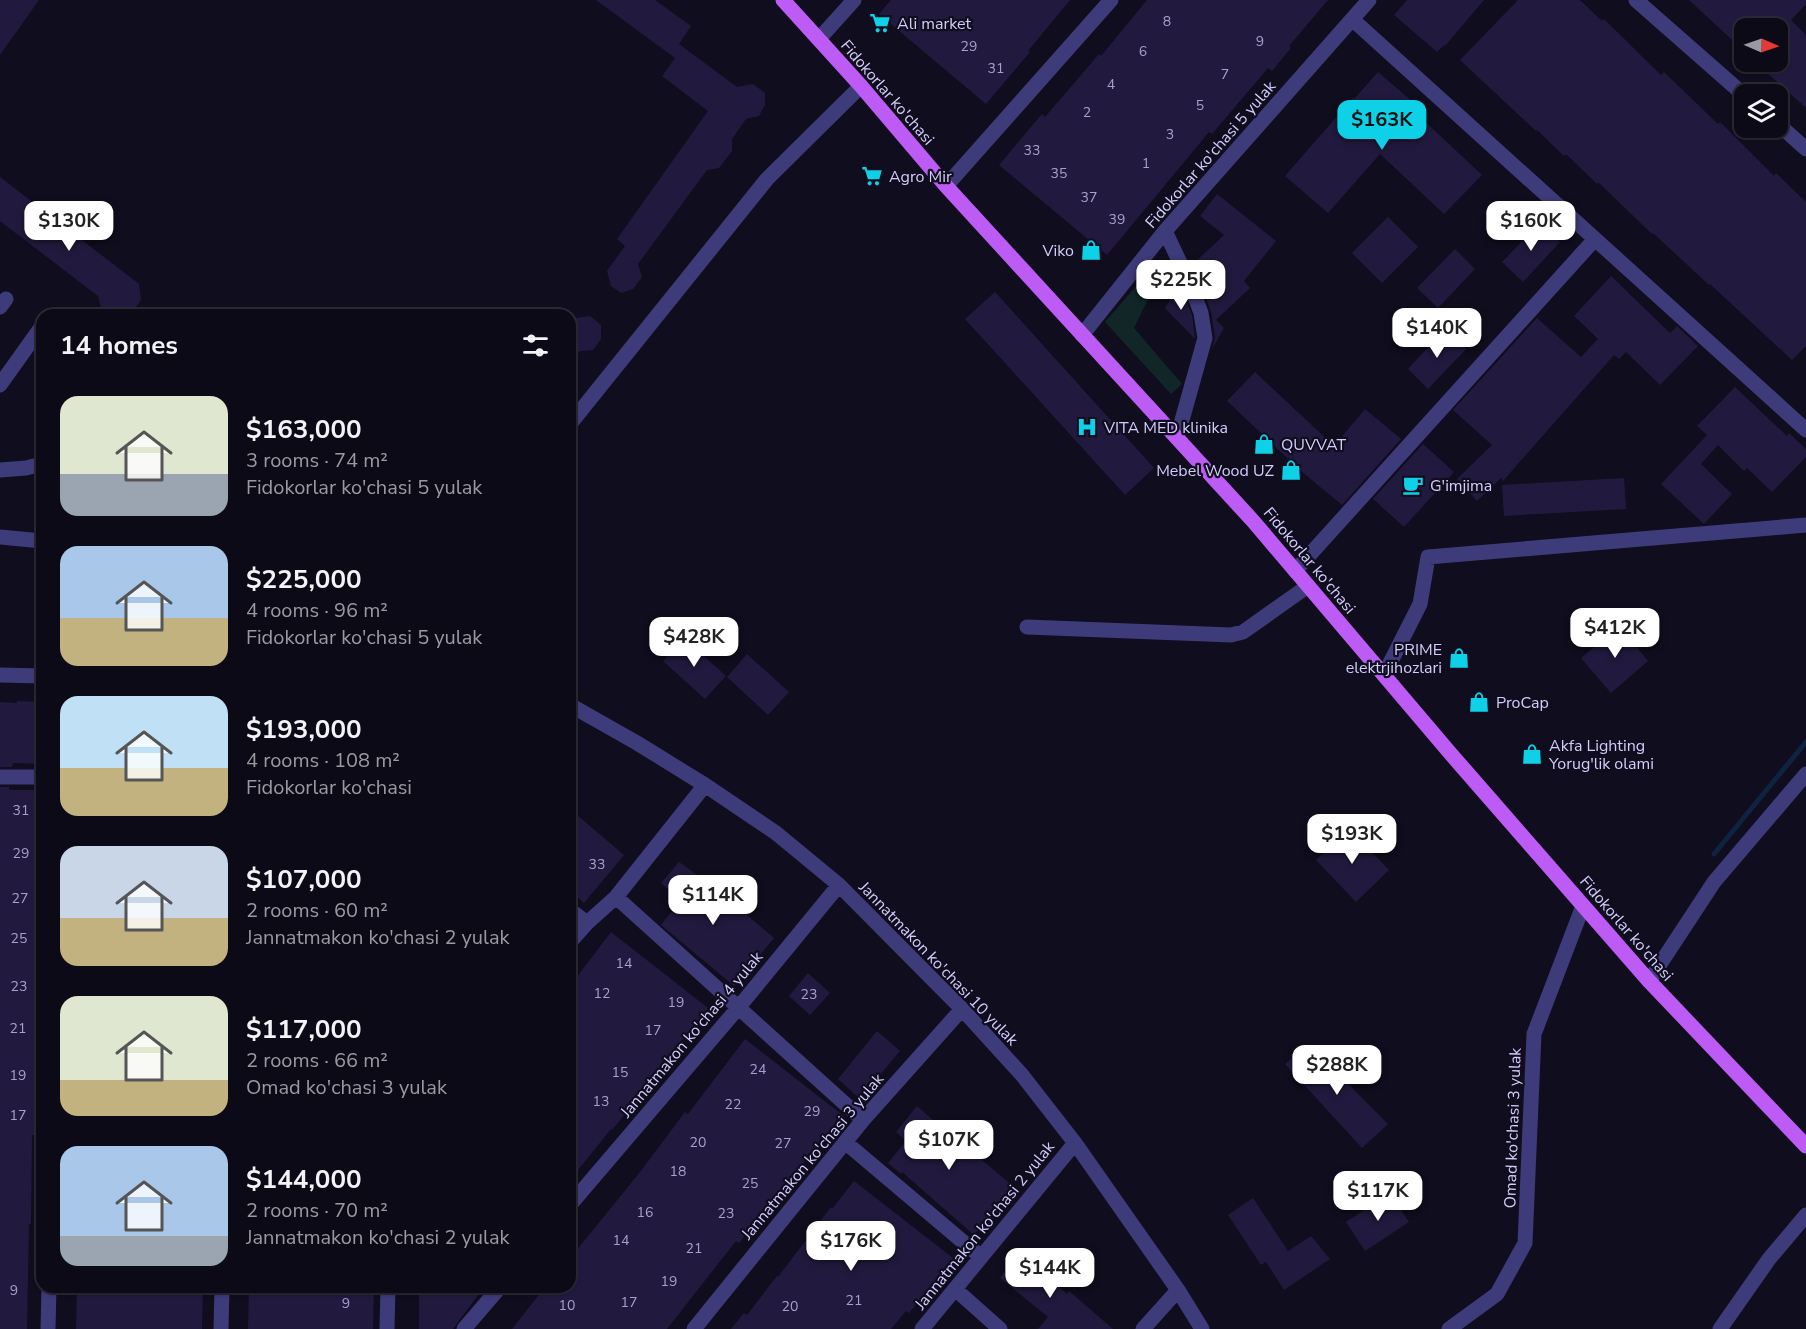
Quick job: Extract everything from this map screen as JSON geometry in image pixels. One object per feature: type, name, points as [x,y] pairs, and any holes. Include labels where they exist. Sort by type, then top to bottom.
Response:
[{"type":"main road","name":"Fidokorlar ko'chasi","points":[[783,0],[861,86],[946,186],[1253,521],[1649,981],[1806,1146]]},
{"type":"street","points":[[819,39],[854,0]]},
{"type":"street","points":[[946,186],[1111,0]]},
{"type":"street","name":"Fidokorlar ko'chasi 5 yulak","points":[[1082,335],[1165,231],[1369,0]]},
{"type":"street","points":[[1636,0],[1734,86]]},
{"type":"street","points":[[1352,19],[1806,430]]},
{"type":"street","points":[[576,417],[767,179],[861,86]]},
{"type":"street","points":[[1788,133],[1806,149]]},
{"type":"street","points":[[1165,231],[1191,286],[1201,313],[1205,338],[1177,438]]},
{"type":"street","points":[[1295,571],[1595,239]]},
{"type":"street","points":[[0,385],[36,334]]},
{"type":"street","points":[[0,470],[36,466]]},
{"type":"street","points":[[1384,675],[1420,604],[1428,557],[1806,525]]},
{"type":"street","points":[[0,537],[36,540]]},
{"type":"street","points":[[1027,627],[1231,635],[1243,632],[1308,586]]},
{"type":"street","points":[[0,675],[36,676]]},
{"type":"street","name":"Jannatmakon ko'chasi 10 yulak","points":[[576,708],[705,785],[776,833],[839,885],[962,1009],[1022,1075],[1075,1143],[1178,1290],[1202,1329]]},
{"type":"street","points":[[1649,981],[1714,882],[1806,774]]},
{"type":"street","points":[[0,777],[36,777]]},
{"type":"street","points":[[576,935],[616,897],[705,785]]},
{"type":"street","name":"Jannatmakon ko'chasi 4 yulak","points":[[576,1198],[738,1008],[839,885]]},
{"type":"street","points":[[616,897],[863,1120]]},
{"type":"street","name":"Omad ko'chasi 3 yulak","points":[[1449,1329],[1497,1294],[1526,1243],[1534,1034],[1583,906]]},
{"type":"street","points":[[576,915],[587,923]]},
{"type":"street","name":"Jannatmakon ko'chasi 3 yulak","points":[[694,1329],[863,1120],[962,1009]]},
{"type":"street","points":[[845,1142],[981,1257]]},
{"type":"street","name":"Jannatmakon ko'chasi 2 yulak","points":[[922,1329],[1075,1143]]},
{"type":"street","points":[[1720,1329],[1768,1259],[1806,1215]]},
{"type":"street","points":[[955,1289],[1000,1329]]},
{"type":"street","points":[[1143,1329],[1178,1290]]},
{"type":"street","points":[[48,1329],[49,1293]]},
{"type":"street","points":[[221,1329],[222,1293]]},
{"type":"street","points":[[387,1329],[388,1293]]},
{"type":"street","points":[[464,1329],[495,1293]]},
{"type":"green space","points":[[1158,261],[1164,266],[1134,328],[1182,384],[1171,394],[1105,322]]},
{"type":"building","points":[[0,0],[39,0],[0,55]]},
{"type":"building","points":[[596,0],[655,0],[691,26],[679,44],[737,87],[753,84],[765,93],[765,105],[759,116],[746,119],[732,139],[732,151],[719,168],[707,170],[638,264],[642,277],[633,289],[621,293],[611,286],[607,271],[625,246],[617,239],[708,111],[662,76],[675,58]]},
{"type":"building","points":[[891,0],[1070,0],[986,104],[879,14]]},
{"type":"building","points":[[1147,0],[1328,0],[1289,46],[1291,48],[1272,71],[1268,68],[1212,134],[1209,132],[1107,255],[999,165],[1042,114],[1045,117],[1099,54],[1101,56]]},
{"type":"building","points":[[1407,0],[1484,0],[1445,46],[1437,52],[1394,15]]},
{"type":"building","points":[[1518,0],[1580,0],[1602,21],[1604,19],[1661,75],[1664,72],[1718,124],[1720,122],[1774,176],[1776,173],[1806,202],[1806,346],[1792,360],[1652,234],[1598,182],[1597,184],[1566,154],[1564,156],[1460,60]]},
{"type":"building","points":[[1689,0],[1806,0],[1806,4],[1791,20],[1806,35],[1806,108],[1788,92],[1788,84],[1779,84],[1766,72],[1788,72],[1788,18],[1734,18],[1734,42]]},
{"type":"building","points":[[1378,72],[1421,109],[1417,114],[1482,175],[1444,214],[1380,154],[1328,213],[1285,176]]},
{"type":"building","points":[[0,177],[139,284],[141,300],[134,309],[102,309],[98,296],[0,221]]},
{"type":"building","points":[[1217,194],[1276,241],[1244,281],[1250,288],[1216,320],[1224,328],[1212,349],[1215,337],[1211,311],[1192,265],[1224,235],[1200,216]]},
{"type":"building","points":[[1388,217],[1418,247],[1382,283],[1352,253]]},
{"type":"building","points":[[1540,223],[1560,242],[1523,282],[1502,262]]},
{"type":"building","points":[[1455,249],[1475,269],[1438,308],[1417,288]]},
{"type":"building","points":[[1611,276],[1670,333],[1677,326],[1698,346],[1660,385],[1626,352],[1619,359],[1614,355],[1502,482],[1502,477],[1477,501],[1457,479],[1492,445],[1453,410],[1537,318],[1581,357],[1598,339],[1574,316]]},
{"type":"building","points":[[1180,285],[1192,315],[1195,339],[1165,308]]},
{"type":"building","points":[[995,292],[1154,468],[1125,495],[965,319]]},
{"type":"building","points":[[590,316],[601,325],[601,339],[593,350],[580,351],[576,356],[576,318]]},
{"type":"building","points":[[1445,329],[1466,349],[1428,389],[1408,369]]},
{"type":"building","points":[[1255,372],[1334,446],[1365,409],[1401,439],[1342,505],[1301,471],[1227,401]]},
{"type":"building","points":[[1735,387],[1787,436],[1789,433],[1806,449],[1806,457],[1772,492],[1747,468],[1744,471],[1718,445],[1701,464],[1732,494],[1704,524],[1661,484],[1707,435],[1697,426]]},
{"type":"building","name":"G'imjima","points":[[1423,444],[1454,472],[1404,527],[1373,499]]},
{"type":"building","points":[[1624,478],[1626,509],[1504,516],[1502,485]]},
{"type":"building","points":[[1619,626],[1648,661],[1611,693],[1581,658]]},
{"type":"building","points":[[684,638],[726,676],[705,699],[663,661]]},
{"type":"building","points":[[747,654],[789,692],[768,715],[727,677]]},
{"type":"building","points":[[17,701],[36,702],[36,764],[13,763],[12,767],[0,767],[0,702],[17,703]]},
{"type":"building","points":[[0,787],[9,787],[9,790],[36,790],[35,1135],[32,1135],[27,1329],[0,1329]]},
{"type":"building","points":[[576,814],[624,855],[584,903],[576,896]]},
{"type":"building","points":[[1349,828],[1389,870],[1356,902],[1316,860]]},
{"type":"building","points":[[679,862],[725,900],[727,898],[774,938],[734,986],[661,925],[681,900],[661,883]]},
{"type":"building","points":[[611,932],[708,1008],[652,1077],[632,1106],[576,1173],[576,978]]},
{"type":"building","points":[[808,973],[830,993],[810,1015],[789,996]]},
{"type":"building","points":[[877,1031],[900,1051],[860,1099],[838,1079]]},
{"type":"building","points":[[745,1039],[845,1117],[825,1141],[823,1139],[739,1243],[736,1241],[667,1329],[512,1329],[540,1293],[576,1293],[576,1251],[685,1112],[688,1114]]},
{"type":"building","points":[[1308,1044],[1388,1124],[1362,1148],[1285,1064]]},
{"type":"building","points":[[917,1106],[1014,1187],[974,1235],[902,1172],[901,1174],[888,1163],[906,1141],[896,1132]]},
{"type":"building","points":[[854,1181],[953,1258],[909,1313],[906,1311],[891,1329],[731,1329],[744,1313],[747,1315]]},
{"type":"building","points":[[1390,1193],[1409,1222],[1365,1251],[1346,1222]]},
{"type":"building","points":[[1253,1198],[1288,1251],[1311,1236],[1330,1259],[1284,1290],[1266,1262],[1261,1265],[1228,1215]]},
{"type":"building","points":[[1018,1254],[1067,1294],[1069,1291],[1113,1329],[1038,1329],[1048,1317],[1000,1278]]},
{"type":"building","points":[[77,1293],[203,1293],[202,1329],[76,1329]]},
{"type":"building","points":[[249,1293],[374,1293],[373,1329],[248,1329]]},
{"type":"building","points":[[419,1293],[480,1293],[453,1329],[419,1329]]},
{"type":"waterway","points":[[1714,854],[1806,742]]},
{"type":"place","name":"Ali market","points":[[880,23]]},
{"type":"place","name":"Agro Mir","points":[[872,176]]},
{"type":"place","name":"Viko","points":[[1091,250]]},
{"type":"place","name":"VITA MED klinika","points":[[1087,427]]},
{"type":"place","name":"QUVVAT","points":[[1264,444]]},
{"type":"place","name":"Mebel Wood UZ","points":[[1291,470]]},
{"type":"place","name":"G'imjima","points":[[1413,485]]},
{"type":"place","name":"PRIME elektrjihozlari","points":[[1459,658]]},
{"type":"place","name":"ProCap","points":[[1479,702]]},
{"type":"place","name":"Akfa Lighting Yorug'lik olami","points":[[1532,754]]}]
